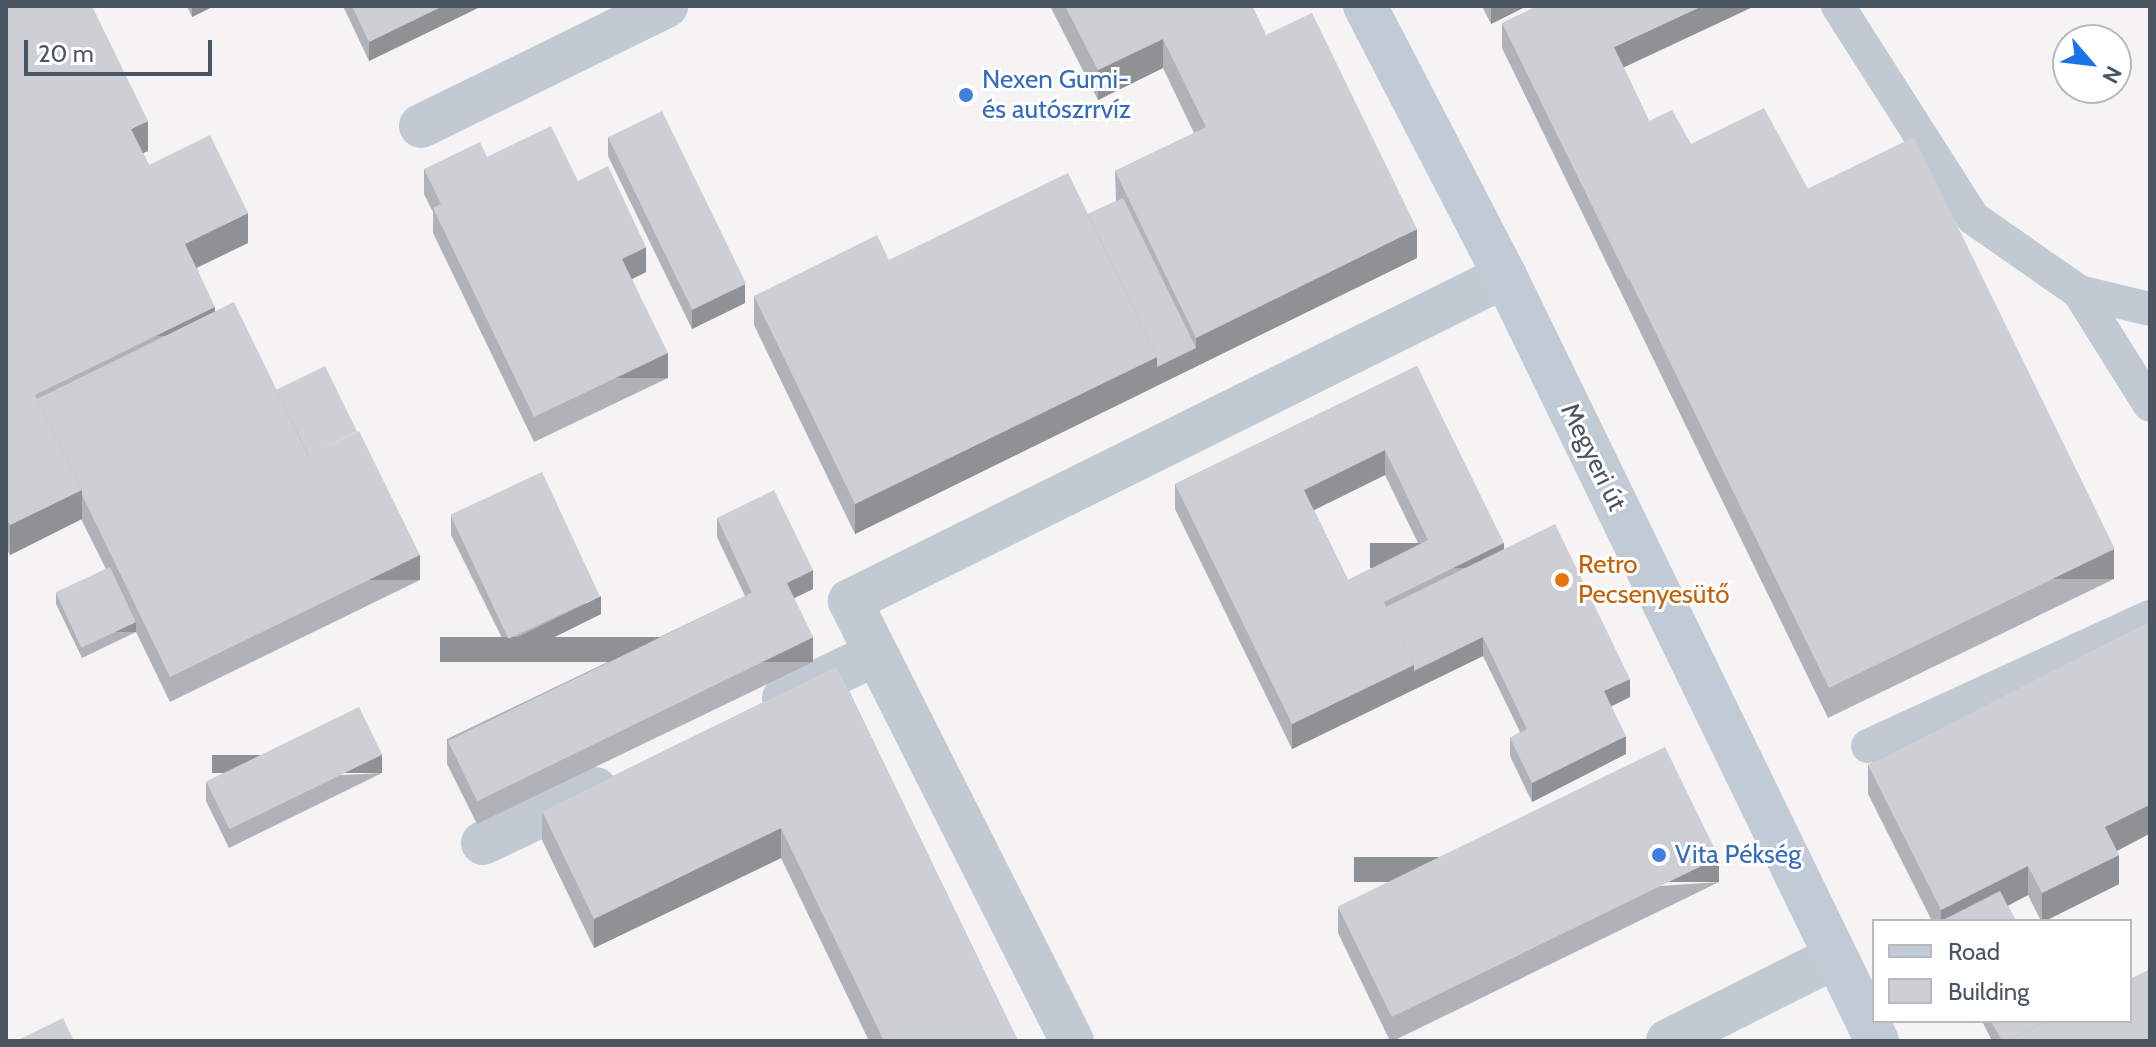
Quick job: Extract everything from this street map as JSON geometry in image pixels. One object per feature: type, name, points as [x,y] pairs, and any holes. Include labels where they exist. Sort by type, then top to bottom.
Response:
[{"type":"main road","name":"Megyeri út","points":[[1365,6],[1505,276],[1877,1041]]},
{"type":"street","points":[[421,126],[666,6]]},
{"type":"street","points":[[1072,1041],[850,601],[1505,276]]},
{"type":"street","points":[[750,715],[876,654]]},
{"type":"street","points":[[483,843],[637,769]]},
{"type":"street","points":[[1668,1041],[1835,957]]},
{"type":"lane","points":[[1838,6],[1973,218],[2079,292],[2150,309]]},
{"type":"lane","points":[[2079,292],[2150,405]]},
{"type":"lane","points":[[1868,746],[2150,617]]},
{"type":"building","points":[[6,6],[92,6],[148,121],[131,129],[149,165],[210,135],[248,213],[185,244],[215,307],[35,395],[82,490],[10,525],[6,518]]},
{"type":"building","points":[[352,6],[443,6],[369,42]]},
{"type":"building","points":[[1065,6],[1252,6],[1266,35],[1312,13],[1417,229],[1196,338],[1115,171],[1206,127],[1163,39],[1098,70]]},
{"type":"building","points":[[1537,6],[1702,6],[1614,47],[1649,121],[1672,110],[1691,144],[1764,108],[1808,189],[1629,277],[1629,281],[1502,23]]},
{"type":"building","points":[[662,111],[746,284],[692,310],[608,137]]},
{"type":"building","points":[[551,126],[578,181],[608,166],[646,247],[622,259],[668,353],[534,417],[433,208],[441,204],[424,169],[480,142],[487,157]]},
{"type":"building","points":[[1914,137],[2115,549],[1829,688],[1628,276]]},
{"type":"building","points":[[1068,173],[1157,357],[855,504],[754,296],[877,235],[889,260]]},
{"type":"building","points":[[1123,198],[1196,348],[1157,367],[1157,357],[1088,214]]},
{"type":"building","points":[[234,302],[308,455],[359,431],[420,555],[170,677],[37,399]]},
{"type":"building","points":[[325,366],[357,432],[308,455],[276,390]]},
{"type":"building","points":[[1417,366],[1504,543],[1384,602],[1414,665],[1292,724],[1175,484]],"holes":[[[1385,450],[1428,540],[1348,580],[1304,490]]]},
{"type":"building","points":[[542,472],[600,596],[508,639],[450,515]]},
{"type":"building","points":[[774,490],[813,570],[787,583],[784,577],[752,593],[717,518]]},
{"type":"building","points":[[1555,524],[1630,679],[1604,691],[1626,736],[1532,783],[1510,738],[1527,729],[1483,637],[1414,671],[1414,665],[1386,607]]},
{"type":"building","points":[[110,567],[136,622],[81,648],[56,592]]},
{"type":"building","points":[[784,577],[813,637],[477,801],[448,741]]},
{"type":"building","points":[[2150,621],[2150,807],[2105,827],[2119,855],[2042,893],[2028,866],[1941,910],[1868,765]]},
{"type":"building","points":[[837,666],[1018,1041],[884,1041],[781,828],[594,919],[542,811]]},
{"type":"building","points":[[359,707],[382,755],[229,829],[206,782]]},
{"type":"building","points":[[1665,747],[1719,858],[1392,1017],[1338,907]]},
{"type":"building","points":[[2000,891],[2015,919],[1945,919]]},
{"type":"building","points":[[2150,969],[2150,1041],[2007,1041],[2043,1023],[2132,1023],[2132,978]]},
{"type":"building","points":[[63,1018],[74,1041],[16,1041]]},
{"type":"building","points":[[1992,1023],[2043,1023],[2007,1041],[2002,1041]]},
{"type":"place","name":"Nexen Gumi- és autószrrvíz","points":[[966,95]]},
{"type":"place","name":"Retro Pecsenyesütő","points":[[1562,580]]},
{"type":"place","name":"Vita Pékség","points":[[1659,855]]}]
